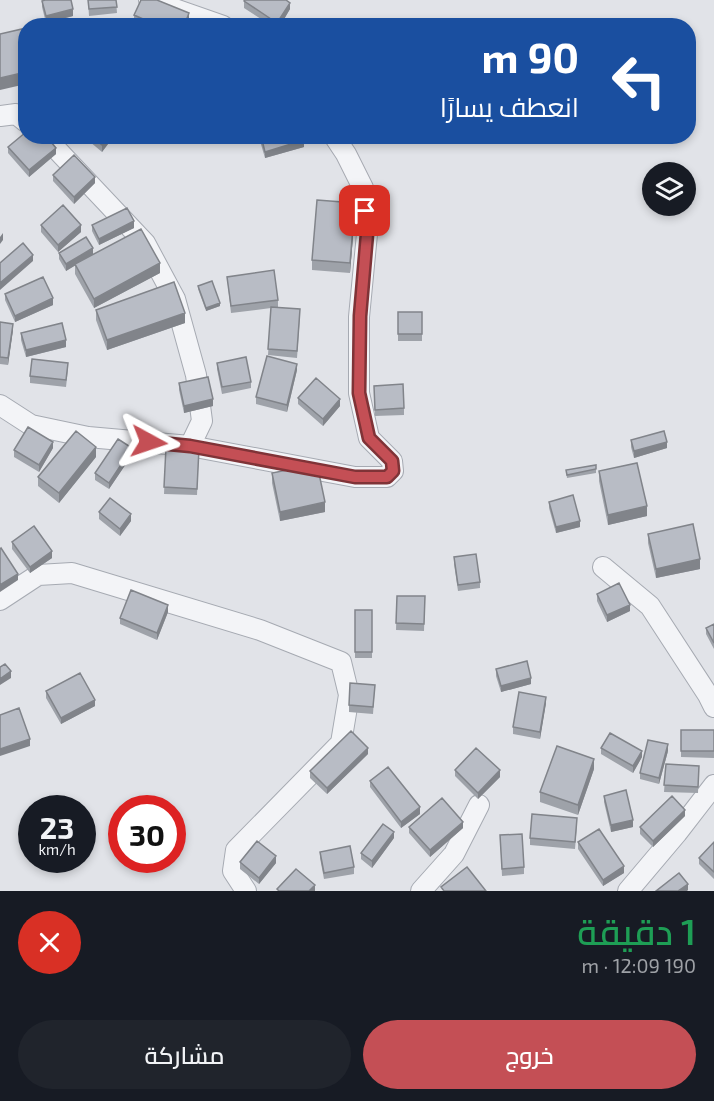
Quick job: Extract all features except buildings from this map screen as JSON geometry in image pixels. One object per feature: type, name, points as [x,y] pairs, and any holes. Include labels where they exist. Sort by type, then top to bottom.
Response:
[{"type":"street","points":[[149,0],[201,18]]},
{"type":"street","points":[[0,116],[18,116]]},
{"type":"street","points":[[52,144],[145,243],[175,299],[196,375],[202,421],[190,446]]},
{"type":"street","points":[[0,405],[31,425],[88,437],[190,446],[355,477],[387,477],[393,471],[392,461],[369,438],[359,393],[360,316],[367,234],[363,188],[339,144]]},
{"type":"street","points":[[603,567],[650,606],[714,707]]},
{"type":"street","points":[[0,600],[38,575],[72,573],[260,630],[341,662],[350,695],[341,743],[236,850],[233,871],[246,891]]},
{"type":"street","points":[[628,891],[714,785]]},
{"type":"street","points":[[421,891],[454,854],[479,805]]},
{"type":"route","points":[[149,442],[190,446],[355,477],[387,477],[393,471],[392,461],[369,438],[359,393],[360,316],[367,234],[365,211]]}]
